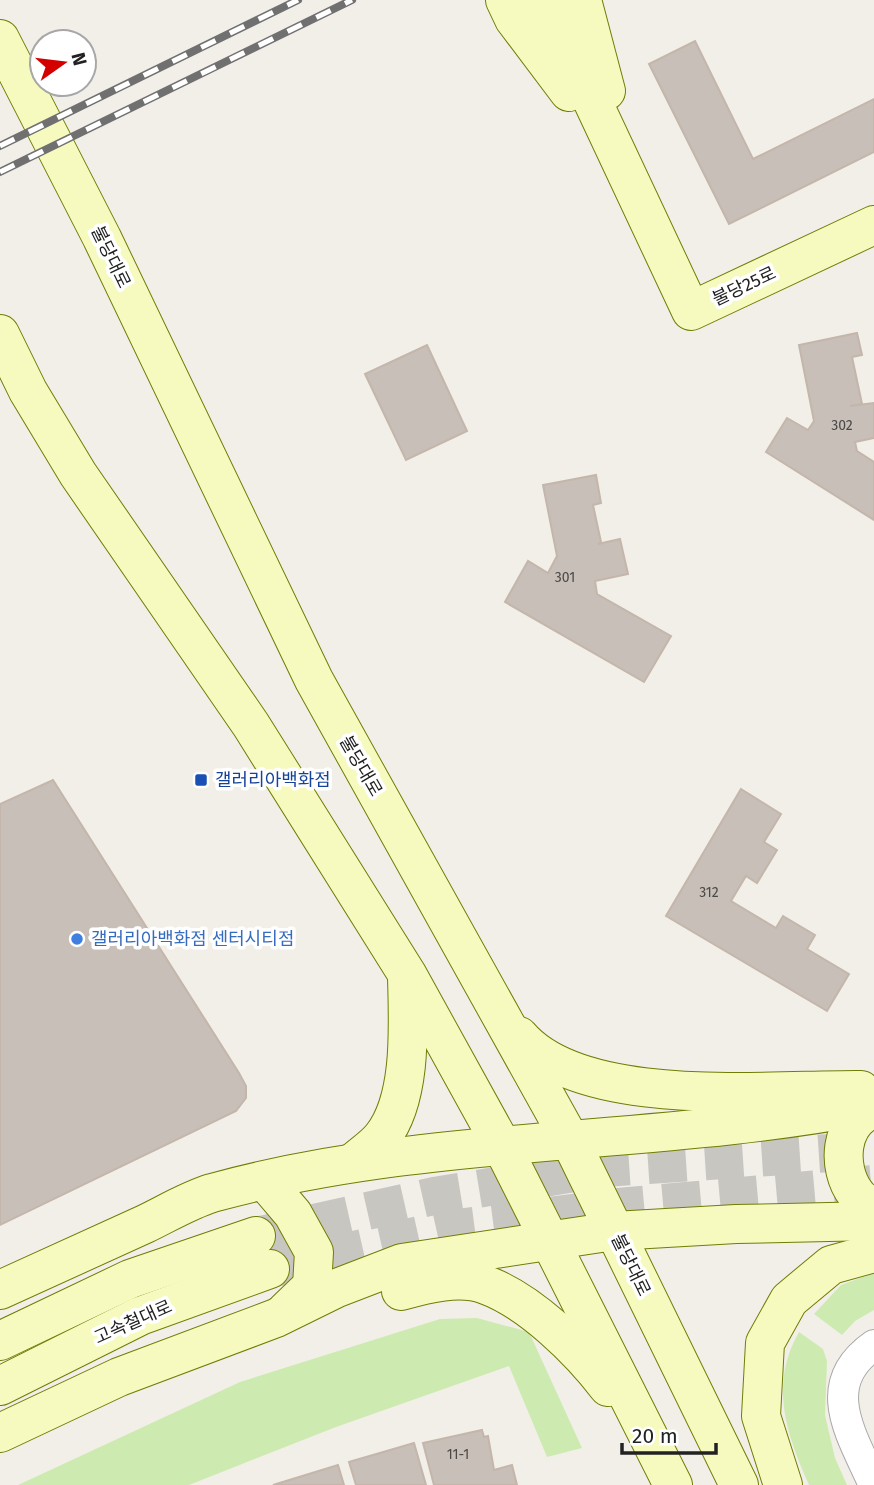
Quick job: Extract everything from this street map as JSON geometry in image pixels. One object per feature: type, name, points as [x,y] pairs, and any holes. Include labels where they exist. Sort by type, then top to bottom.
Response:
[{"type":"main road","points":[[506,0],[514,19],[617,159]]},
{"type":"main road","points":[[545,0],[617,159]]},
{"type":"main road","points":[[582,0],[607,94],[617,159]]},
{"type":"main road","name":"불당대로","points":[[0,39],[102,237],[338,727],[508,1023],[569,1138],[739,1485]]},
{"type":"main road","name":"불당25로","points":[[617,159],[691,311],[874,225]]},
{"type":"main road","points":[[0,334],[28,391],[78,474],[251,725],[408,974],[502,1146],[667,1472]]},
{"type":"main road","points":[[354,1162],[383,1136],[401,1096],[408,1037],[408,974]]},
{"type":"main road","points":[[508,1023],[530,1048],[550,1060],[622,1086],[694,1092],[874,1090]]},
{"type":"main road","points":[[0,1290],[209,1194],[354,1162],[569,1138],[799,1119],[874,1107]]},
{"type":"main road","points":[[874,1107],[851,1125],[843,1154],[844,1171],[857,1196],[874,1208]]},
{"type":"main road","points":[[265,1181],[293,1214],[314,1252],[312,1286],[301,1300],[276,1318]]},
{"type":"main road","points":[[0,1433],[119,1377],[276,1318],[337,1288],[402,1264],[548,1239],[614,1231],[736,1224],[874,1222]]},
{"type":"main road","name":"고속철대로","points":[[0,1341],[130,1279],[263,1252],[0,1386]]},
{"type":"main road","points":[[783,1485],[761,1416],[765,1343],[789,1300],[831,1265],[874,1252]]},
{"type":"main road","points":[[276,1318],[363,1302],[436,1282],[484,1284],[531,1308],[599,1375],[667,1472]]},
{"type":"street","points":[[874,1345],[855,1359],[843,1387],[843,1414],[874,1485]]},
{"type":"green space","points":[[874,1273],[874,1310],[855,1321],[842,1335],[814,1314],[841,1285]]},
{"type":"green space","points":[[477,1318],[529,1332],[582,1448],[547,1457],[509,1366],[336,1427],[189,1485],[18,1485],[240,1382],[440,1319]]},
{"type":"green space","points":[[799,1332],[823,1349],[827,1361],[825,1415],[835,1458],[847,1485],[809,1485],[788,1427],[783,1390],[785,1371]]},
{"type":"building","points":[[695,41],[753,159],[874,99],[874,152],[729,224],[649,64]]},
{"type":"building","points":[[857,333],[862,355],[852,357],[862,404],[850,406],[874,403],[874,438],[855,442],[857,451],[874,462],[874,520],[766,452],[787,418],[808,430],[814,421],[799,345]]},
{"type":"building","points":[[427,345],[467,431],[406,460],[365,374]]},
{"type":"building","points":[[596,475],[601,503],[593,505],[601,542],[598,544],[620,539],[628,574],[595,581],[597,594],[671,636],[644,682],[505,602],[528,561],[548,573],[557,556],[543,485]]},
{"type":"building","name":"갤러리아백화점 센터시티점","points":[[53,780],[239,1073],[246,1086],[246,1098],[236,1111],[0,1225],[0,804]]},
{"type":"building","points":[[741,789],[781,814],[764,842],[777,850],[757,883],[746,876],[731,901],[776,928],[783,916],[815,935],[807,949],[849,974],[827,1011],[666,916]]},
{"type":"building","points":[[482,1430],[484,1437],[488,1436],[494,1470],[512,1465],[517,1485],[434,1485],[423,1443]]},
{"type":"building","points":[[414,1443],[426,1485],[356,1485],[349,1462]]},
{"type":"building","points":[[338,1465],[344,1485],[273,1485]]},
{"type":"tunnel","points":[[256,1236],[434,1196],[605,1168],[874,1150]]},
{"type":"tunnel","points":[[270,1269],[442,1230],[618,1207],[874,1184]]},
{"type":"railway","points":[[0,146],[298,0]]},
{"type":"railway","points":[[0,172],[352,0]]},
{"type":"place","name":"갤러리아백화점","points":[[201,780]]},
{"type":"place","name":"갤러리아백화점 센터시티점","points":[[77,939]]}]
